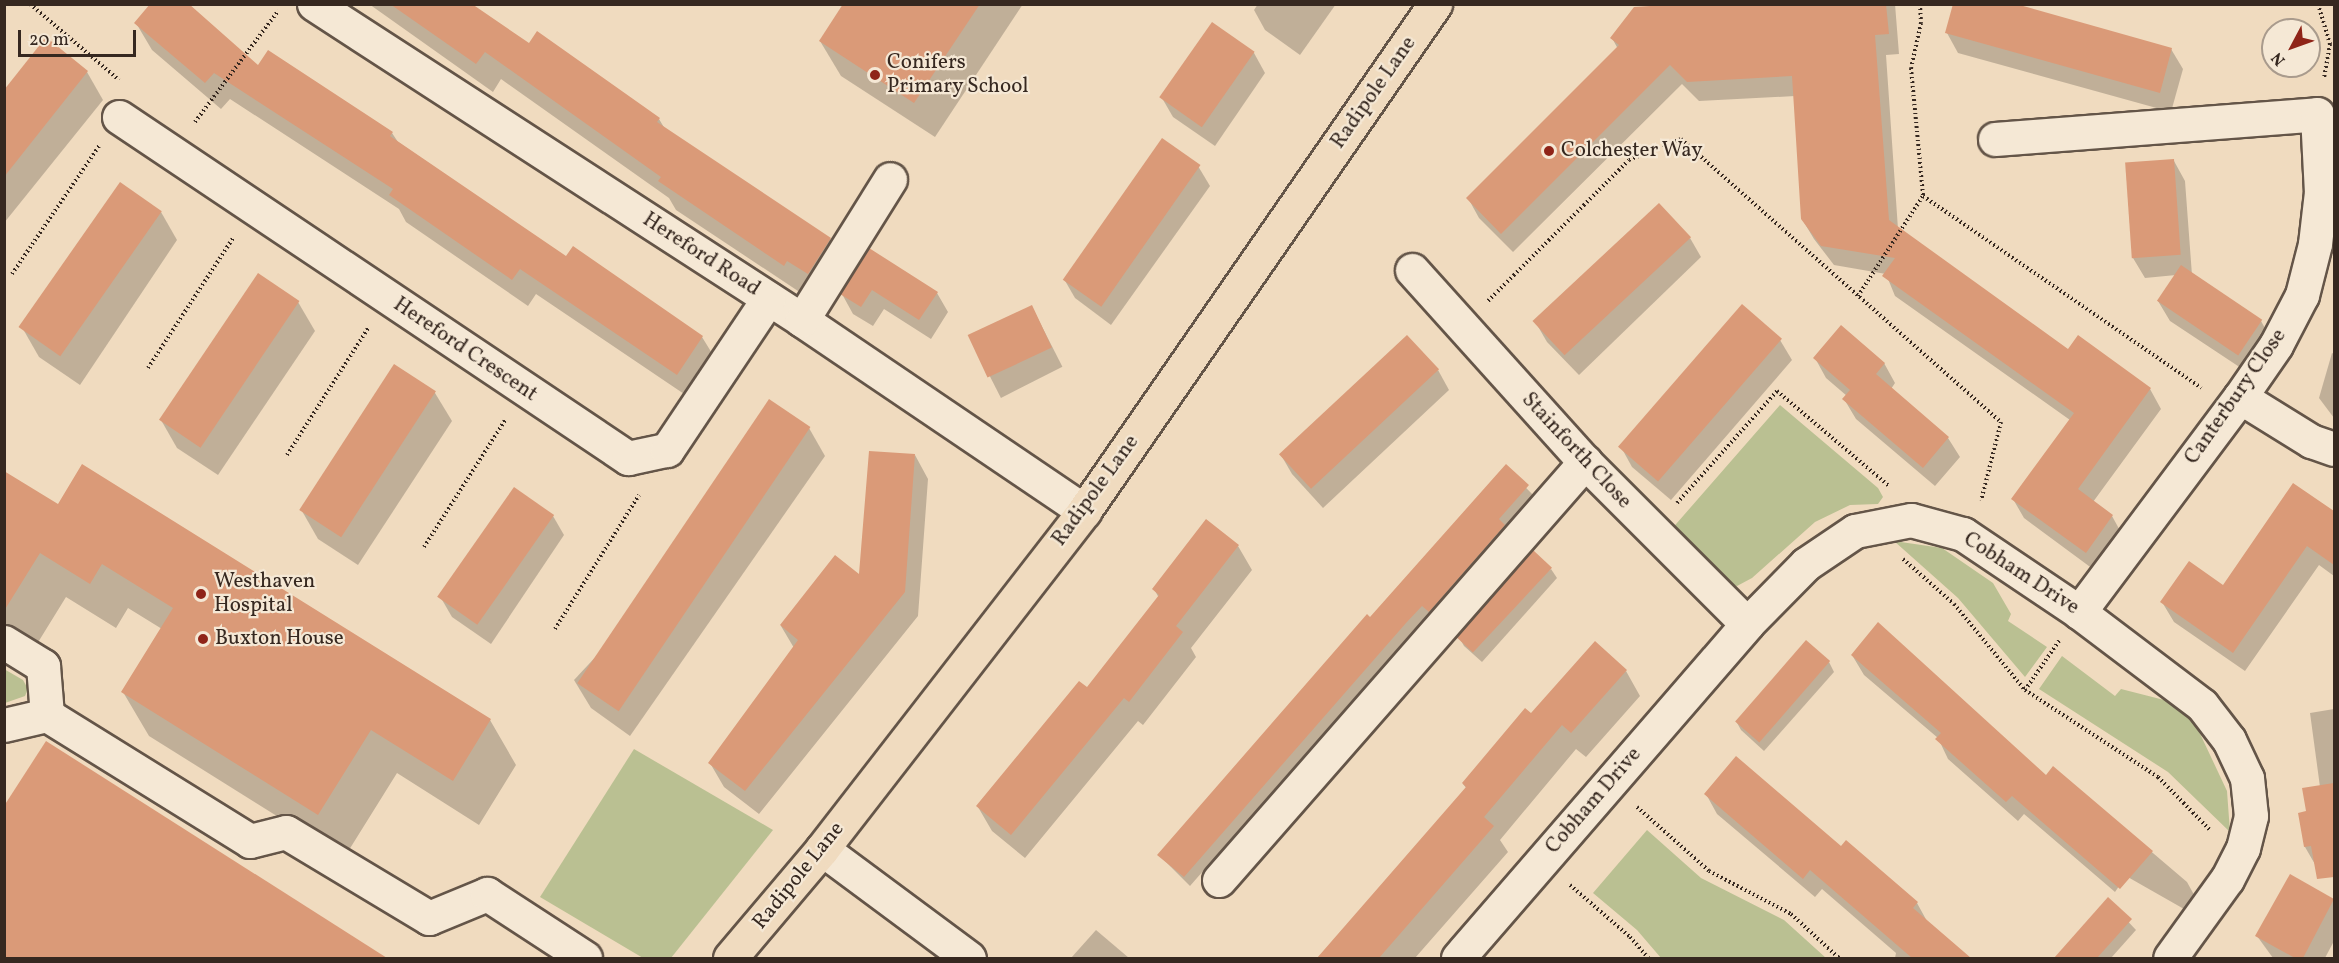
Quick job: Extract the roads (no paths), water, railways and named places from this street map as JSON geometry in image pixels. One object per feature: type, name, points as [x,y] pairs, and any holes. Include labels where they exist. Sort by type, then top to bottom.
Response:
[{"type":"main road","name":"Radipole Lane","points":[[730,958],[822,849],[1084,511],[1435,4]]},
{"type":"street","name":"Hereford Road","points":[[314,4],[802,320],[1084,511]]},
{"type":"street","name":"Canterbury Close","points":[[1995,139],[2317,114],[2320,192],[2315,244],[2302,295],[2276,345],[2079,612]]},
{"type":"street","name":"Hereford Crescent","points":[[119,117],[252,209],[628,458],[666,450],[768,299]]},
{"type":"street","points":[[802,320],[890,179]]},
{"type":"street","name":"Stainforth Close","points":[[1413,270],[1585,462],[1652,532],[1747,624]]},
{"type":"street","points":[[2235,403],[2311,441],[2334,449]]},
{"type":"street","points":[[1219,880],[1585,462]]},
{"type":"street","name":"Cobham Drive","points":[[1458,958],[1747,624],[1806,564],[1855,531],[1911,520],[1971,539],[2079,612],[2202,705],[2229,740],[2247,778],[2251,816],[2238,859],[2170,958]]},
{"type":"street","points":[[4,642],[43,666],[47,715]]},
{"type":"street","points":[[4,725],[47,715],[250,841],[286,832],[429,918],[487,894],[585,958]]},
{"type":"street","points":[[822,849],[969,958]]},
{"type":"place","name":"Conifers Primary School","points":[[875,75]]},
{"type":"place","name":"Colchester Way","points":[[1549,151]]},
{"type":"place","name":"Westhaven Hospital","points":[[201,594]]},
{"type":"place","name":"Buxton House","points":[[203,639]]}]
